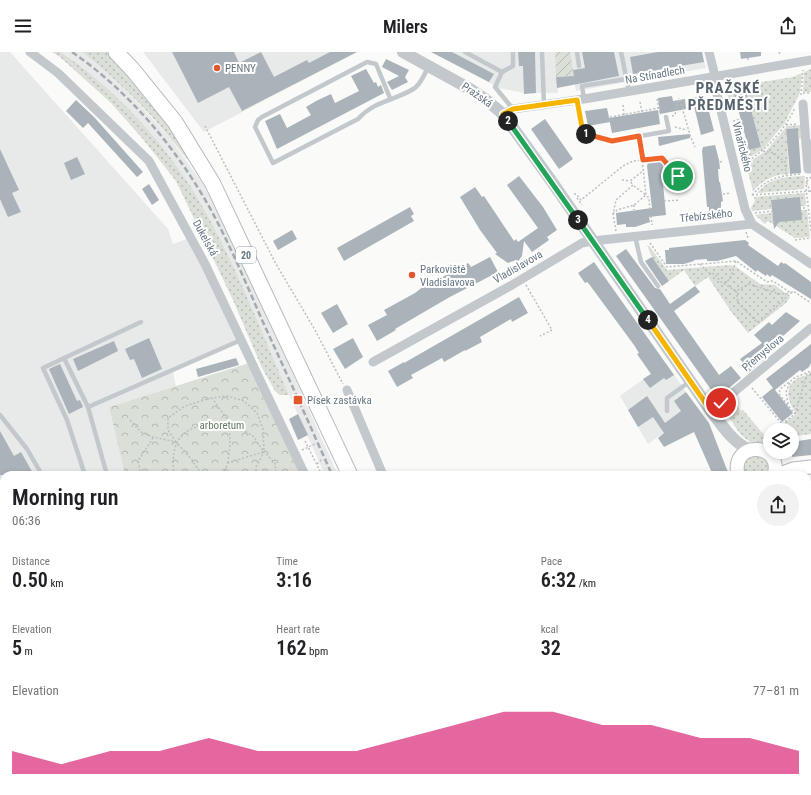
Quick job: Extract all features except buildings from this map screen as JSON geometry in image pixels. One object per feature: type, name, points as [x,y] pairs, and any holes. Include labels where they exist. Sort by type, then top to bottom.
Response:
[{"type":"highway","name":"20","points":[[116,52],[133,70],[175,122],[213,184],[348,471]]},
{"type":"highway","name":"20","points":[[128,52],[168,98],[195,137],[218,177],[358,471]]},
{"type":"main road","points":[[738,469],[740,457],[750,450],[762,450],[784,463],[811,467]]},
{"type":"main road","points":[[779,471],[784,463]]},
{"type":"street","name":"Dukelská","points":[[30,52],[58,72],[149,161],[206,264],[303,471]]},
{"type":"street","name":"Pražská","points":[[403,52],[508,112],[592,241],[711,411],[728,433],[741,446],[750,450]]},
{"type":"street","name":"Vinařického","points":[[709,52],[726,132],[746,209],[752,224]]},
{"type":"street","name":"Na Stínadlech","points":[[508,112],[811,60]]},
{"type":"street","points":[[799,103],[808,144],[807,165],[808,169],[811,169]]},
{"type":"street","name":"Třebízského","points":[[592,241],[752,224]]},
{"type":"street","points":[[752,224],[811,264]]},
{"type":"street","name":"Vladislavova","points":[[373,362],[512,285],[582,244],[592,241]]},
{"type":"street","name":"Přemyslova","points":[[711,411],[811,328]]},
{"type":"street","points":[[347,390],[381,471]]},
{"type":"street","name":"Pražská","points":[[728,433],[736,453],[738,469]]},
{"type":"lane","points":[[465,52],[502,72]]},
{"type":"lane","points":[[508,112],[495,87],[502,72],[513,66],[513,52]]},
{"type":"lane","points":[[542,52],[544,105]]},
{"type":"lane","points":[[577,52],[579,66]]},
{"type":"lane","points":[[621,52],[629,91]]},
{"type":"lane","points":[[390,98],[376,64],[367,62],[262,117],[258,120],[255,127],[273,163],[358,119],[364,111],[415,87],[429,66]]},
{"type":"lane","points":[[626,79],[582,86],[580,99],[583,133],[612,141],[668,131],[666,117]]},
{"type":"lane","points":[[595,84],[597,96]]},
{"type":"lane","points":[[635,236],[641,262],[658,286]]},
{"type":"lane","points":[[84,471],[67,420],[43,368],[141,322]]},
{"type":"lane","points":[[88,407],[241,340]]},
{"type":"lane","points":[[64,358],[88,407],[106,471]]},
{"type":"lane","points":[[667,411],[667,398],[691,381]]},
{"type":"lane","points":[[0,415],[27,449],[40,471]]},
{"type":"path","points":[[745,163],[763,151],[786,125],[799,103],[802,93],[803,70]]},
{"type":"path","points":[[802,93],[811,93]]},
{"type":"path","points":[[657,99],[660,118],[675,116],[679,98],[688,130],[695,147]]},
{"type":"path","points":[[729,103],[736,101]]},
{"type":"path","points":[[640,102],[642,112]]},
{"type":"path","points":[[622,105],[624,115]]},
{"type":"path","points":[[610,117],[658,108]]},
{"type":"path","points":[[733,121],[741,119]]},
{"type":"path","points":[[668,125],[688,130]]},
{"type":"path","points":[[205,126],[276,264],[315,330],[347,390]]},
{"type":"path","points":[[639,136],[646,195]]},
{"type":"path","points":[[739,142],[746,140]]},
{"type":"path","points":[[763,151],[774,153],[785,162],[786,175]]},
{"type":"path","points":[[574,194],[576,194],[581,200],[623,166],[633,161],[662,158],[678,176],[665,177]]},
{"type":"path","points":[[720,162],[724,161]]},
{"type":"path","points":[[622,180],[630,181],[644,170]]},
{"type":"path","points":[[810,192],[806,191],[752,195],[761,185],[777,176],[807,174],[806,191],[811,231]]},
{"type":"path","points":[[806,182],[811,177]]},
{"type":"path","points":[[630,181],[650,198],[650,212]]},
{"type":"path","points":[[806,182],[810,192]]},
{"type":"path","points":[[616,232],[613,214],[616,200],[633,185]]},
{"type":"path","points":[[723,194],[731,193]]},
{"type":"path","points":[[613,214],[617,210],[634,205],[646,195]]},
{"type":"path","points":[[664,201],[680,200]]},
{"type":"path","points":[[634,205],[634,210]]},
{"type":"path","points":[[799,208],[808,208]]},
{"type":"path","points":[[752,213],[776,211]]},
{"type":"path","points":[[651,216],[652,229]]},
{"type":"path","points":[[682,221],[703,218]]},
{"type":"path","points":[[795,240],[811,238]]},
{"type":"path","points":[[650,243],[667,267],[736,261],[766,282],[774,281],[791,294]]},
{"type":"path","points":[[724,283],[730,279],[736,261]]},
{"type":"path","points":[[700,264],[709,273],[715,274],[724,283],[736,291],[738,303],[757,322],[760,322],[793,291],[811,303]]},
{"type":"path","points":[[525,283],[552,330],[540,336]]},
{"type":"path","points":[[736,291],[749,284],[779,294],[791,294]]},
{"type":"path","points":[[795,414],[780,394],[780,389],[796,377],[807,374],[811,371]]},
{"type":"path","points":[[807,374],[811,375]]},
{"type":"path","points":[[783,423],[795,414],[807,374]]},
{"type":"path","points":[[788,405],[786,392],[791,381]]},
{"type":"path","points":[[752,388],[781,423]]},
{"type":"path","points":[[199,471],[168,430],[168,418],[185,406],[212,398],[227,396],[244,401],[258,413],[263,429],[264,452],[256,467],[256,471]]},
{"type":"path","points":[[212,398],[228,422],[253,436],[264,452],[275,463],[276,471]]},
{"type":"path","points":[[130,420],[141,432],[153,437],[176,442]]},
{"type":"path","points":[[174,471],[172,458],[176,442],[188,432],[203,424],[228,422]]},
{"type":"path","points":[[225,471],[228,463],[230,443],[228,422]]},
{"type":"path","points":[[141,471],[138,461],[153,437]]},
{"type":"path","points":[[305,441],[320,471]]},
{"type":"path","points":[[308,447],[315,444]]},
{"type":"path","points":[[228,463],[264,452]]},
{"type":"path","points":[[317,464],[322,459]]},
{"type":"path","points":[[784,459],[784,463]]},
{"type":"shaded area","points":[[0,52],[10,52],[168,229],[173,244],[187,239],[209,281],[237,343],[173,372],[176,386],[109,407],[124,471],[0,471]]},
{"type":"shaded area","points":[[61,52],[82,52],[118,81],[170,138],[202,183],[217,209],[252,282],[336,471],[323,471],[229,261],[192,190],[176,165],[74,61]]},
{"type":"shaded area","points":[[143,52],[357,52],[204,132]]},
{"type":"shaded area","points":[[432,52],[555,52],[558,93],[524,93],[499,88]]},
{"type":"shaded area","points":[[569,52],[702,52],[706,68],[576,91]]},
{"type":"shaded area","points":[[666,363],[697,408],[648,444],[620,396]]},
{"type":"green space","points":[[52,52],[61,52],[99,81],[149,131],[179,169],[206,213],[232,264],[289,395],[280,395],[275,391],[262,368],[233,300],[176,181],[142,138],[111,103],[60,57]]},
{"type":"green space","points":[[82,52],[108,52],[154,104],[192,159],[186,158],[163,129],[138,102],[111,76]]},
{"type":"green space","points":[[555,52],[570,52],[574,76],[556,77]]},
{"type":"green space","points":[[811,69],[811,92],[803,92],[804,72]]},
{"type":"green space","points":[[802,73],[800,93],[784,124],[762,150],[745,160],[741,143],[747,142],[749,150],[761,147],[745,87],[733,90],[736,100],[729,101],[729,86],[735,83],[750,84],[793,77]]},
{"type":"green space","points":[[802,125],[803,139],[799,139],[798,128],[786,129],[789,174],[769,178],[753,191],[746,164],[766,151],[787,126]]},
{"type":"green space","points":[[805,176],[804,189],[757,193],[773,181]]},
{"type":"green space","points":[[805,193],[806,206],[801,206],[783,199],[771,200],[772,209],[752,211],[751,208],[755,201],[754,197]]},
{"type":"green space","points":[[801,210],[807,210],[810,237],[795,238],[768,221],[765,224],[755,215],[772,213],[774,222]]},
{"type":"green space","points":[[647,245],[667,270],[730,265],[736,267],[760,284],[775,285],[790,297],[786,303],[748,333],[730,310],[708,277],[695,286],[684,270],[669,281],[652,257]]},
{"type":"green space","name":"arboretum","points":[[249,363],[299,471],[124,471],[109,407]]},
{"type":"green space","points":[[811,372],[811,434],[799,436],[799,423],[784,423],[797,414],[791,405],[788,394],[794,380],[810,374]]},
{"type":"green space","points":[[737,399],[735,403],[741,411],[743,410],[763,434],[763,443],[745,439],[725,411]]},
{"type":"green space","points":[[752,456],[760,457],[768,463],[769,471],[744,471],[745,464]]},
{"type":"railway","points":[[72,52],[133,103],[167,144],[198,187],[231,250],[330,471]]},
{"type":"place","name":"PENNY","points":[[217,68]]},
{"type":"place","name":"Parkoviště Vladislavova","points":[[412,275]]},
{"type":"place","name":"Písek zastávka","points":[[298,400]]},
{"type":"district","name":"PRAŽSKÉ PŘEDMĚSTÍ","points":[[728,96]]},
{"type":"route","points":[[678,176],[662,158],[643,160],[639,136],[612,141],[583,133],[577,100],[513,109],[503,114],[550,179],[711,411],[721,403]]}]
